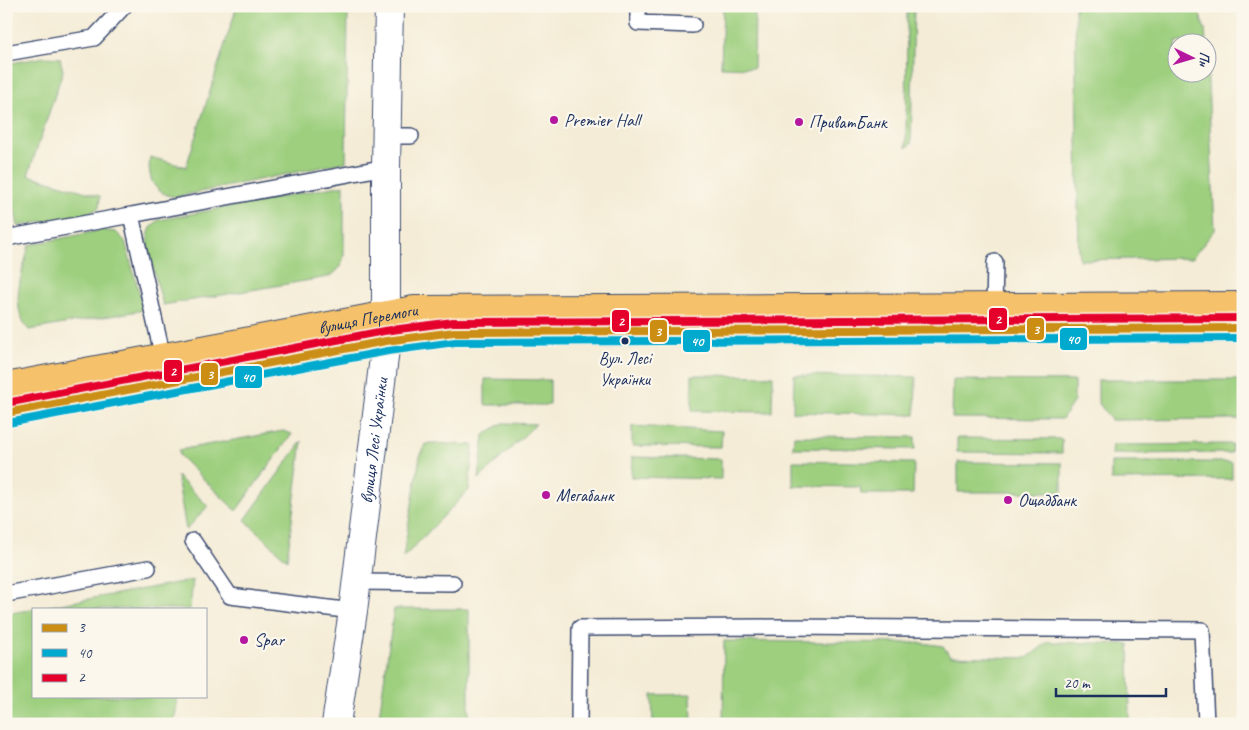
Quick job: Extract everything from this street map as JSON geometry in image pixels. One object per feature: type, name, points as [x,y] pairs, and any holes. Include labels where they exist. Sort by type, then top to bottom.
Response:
[{"type":"main road","name":"вулиця Перемоги","points":[[6,387],[414,310],[446,308],[1243,306]]},
{"type":"main road","name":"вулиця Перемоги","points":[[6,413],[386,341],[454,332],[1243,328]]},
{"type":"street","name":"вулиця Лесі Українки","points":[[336,724],[357,582],[386,341],[386,167],[399,136],[389,6]]},
{"type":"lane","points":[[6,53],[94,38],[124,6]]},
{"type":"lane","points":[[638,6],[638,23],[693,25]]},
{"type":"lane","points":[[6,238],[386,167]]},
{"type":"lane","points":[[131,215],[163,358]]},
{"type":"lane","points":[[994,308],[995,262]]},
{"type":"lane","points":[[193,541],[230,596],[353,611]]},
{"type":"lane","points":[[6,594],[148,568]]},
{"type":"lane","points":[[357,582],[453,583]]},
{"type":"lane","points":[[579,724],[580,628],[792,627],[1202,630],[1206,724]]},
{"type":"green space","points":[[237,6],[328,6],[348,9],[346,162],[175,197],[167,195],[161,192],[153,183],[149,165],[150,157],[186,167]]},
{"type":"green space","points":[[723,6],[755,6],[754,68],[721,67]]},
{"type":"green space","points":[[907,6],[914,6],[911,144],[906,148]]},
{"type":"green space","points":[[1075,6],[1197,6],[1205,32],[1166,32],[1166,82],[1208,82],[1215,230],[1192,258],[1079,260]]},
{"type":"green space","points":[[45,57],[60,58],[63,71],[28,175],[100,196],[99,208],[87,214],[18,226],[6,170],[6,64]]},
{"type":"green space","points":[[344,185],[344,256],[339,269],[328,277],[163,305],[147,246],[151,228],[159,220]]},
{"type":"green space","points":[[102,230],[116,232],[125,241],[144,310],[29,330],[19,310],[18,300],[29,245]]},
{"type":"green space","points":[[692,375],[773,376],[772,412],[692,411]]},
{"type":"green space","points":[[794,375],[916,377],[915,415],[793,412]]},
{"type":"green space","points":[[485,379],[550,380],[550,405],[485,405]]},
{"type":"green space","points":[[953,380],[1074,381],[1074,401],[1062,419],[952,418]]},
{"type":"green space","points":[[1098,380],[1243,380],[1243,419],[1111,420],[1098,402]]},
{"type":"green space","points":[[503,423],[536,424],[479,479],[484,435]]},
{"type":"green space","points":[[632,426],[722,431],[721,447],[632,446]]},
{"type":"green space","points":[[283,431],[292,434],[236,511],[180,456],[179,450]]},
{"type":"green space","points":[[794,436],[915,437],[915,449],[793,448]]},
{"type":"green space","points":[[957,438],[1062,439],[1062,453],[957,452]]},
{"type":"green space","points":[[302,441],[287,560],[245,520]]},
{"type":"green space","points":[[426,444],[473,445],[469,490],[403,558],[420,456]]},
{"type":"green space","points":[[1232,444],[1231,453],[1111,454],[1112,445]]},
{"type":"green space","points":[[632,457],[721,459],[721,479],[631,477]]},
{"type":"green space","points":[[793,461],[914,463],[913,494],[861,494],[860,487],[793,486]]},
{"type":"green space","points":[[958,462],[1062,463],[1062,492],[958,492]]},
{"type":"green space","points":[[1111,462],[1232,462],[1232,479],[1111,480]]},
{"type":"green space","points":[[177,476],[208,506],[186,530]]},
{"type":"green space","points":[[193,580],[190,608],[39,608]]},
{"type":"green space","points":[[32,609],[32,698],[178,698],[174,724],[6,724],[6,614]]},
{"type":"green space","points":[[394,609],[469,609],[469,720],[426,719],[425,724],[378,724]]},
{"type":"green space","points":[[724,641],[922,643],[943,646],[950,656],[1027,658],[1048,642],[1129,644],[1130,724],[723,724]]},
{"type":"green space","points":[[691,694],[692,724],[653,724],[652,695]]},
{"type":"transit line","name":"2","points":[[6,403],[384,331],[453,322],[1243,318]]},
{"type":"transit line","name":"3","points":[[6,413],[386,341],[454,332],[1243,328]]},
{"type":"transit line","name":"40","points":[[8,423],[388,351],[455,342],[1243,338]]},
{"type":"place","name":"Premier Hall","points":[[554,120]]},
{"type":"place","name":"ПриватБанк","points":[[799,122]]},
{"type":"place","name":"Вул. Лесі Українки","points":[[625,341]]},
{"type":"place","name":"Мегабанк","points":[[546,495]]},
{"type":"place","name":"Ощадбанк","points":[[1008,500]]},
{"type":"place","name":"Spar","points":[[244,640]]}]
